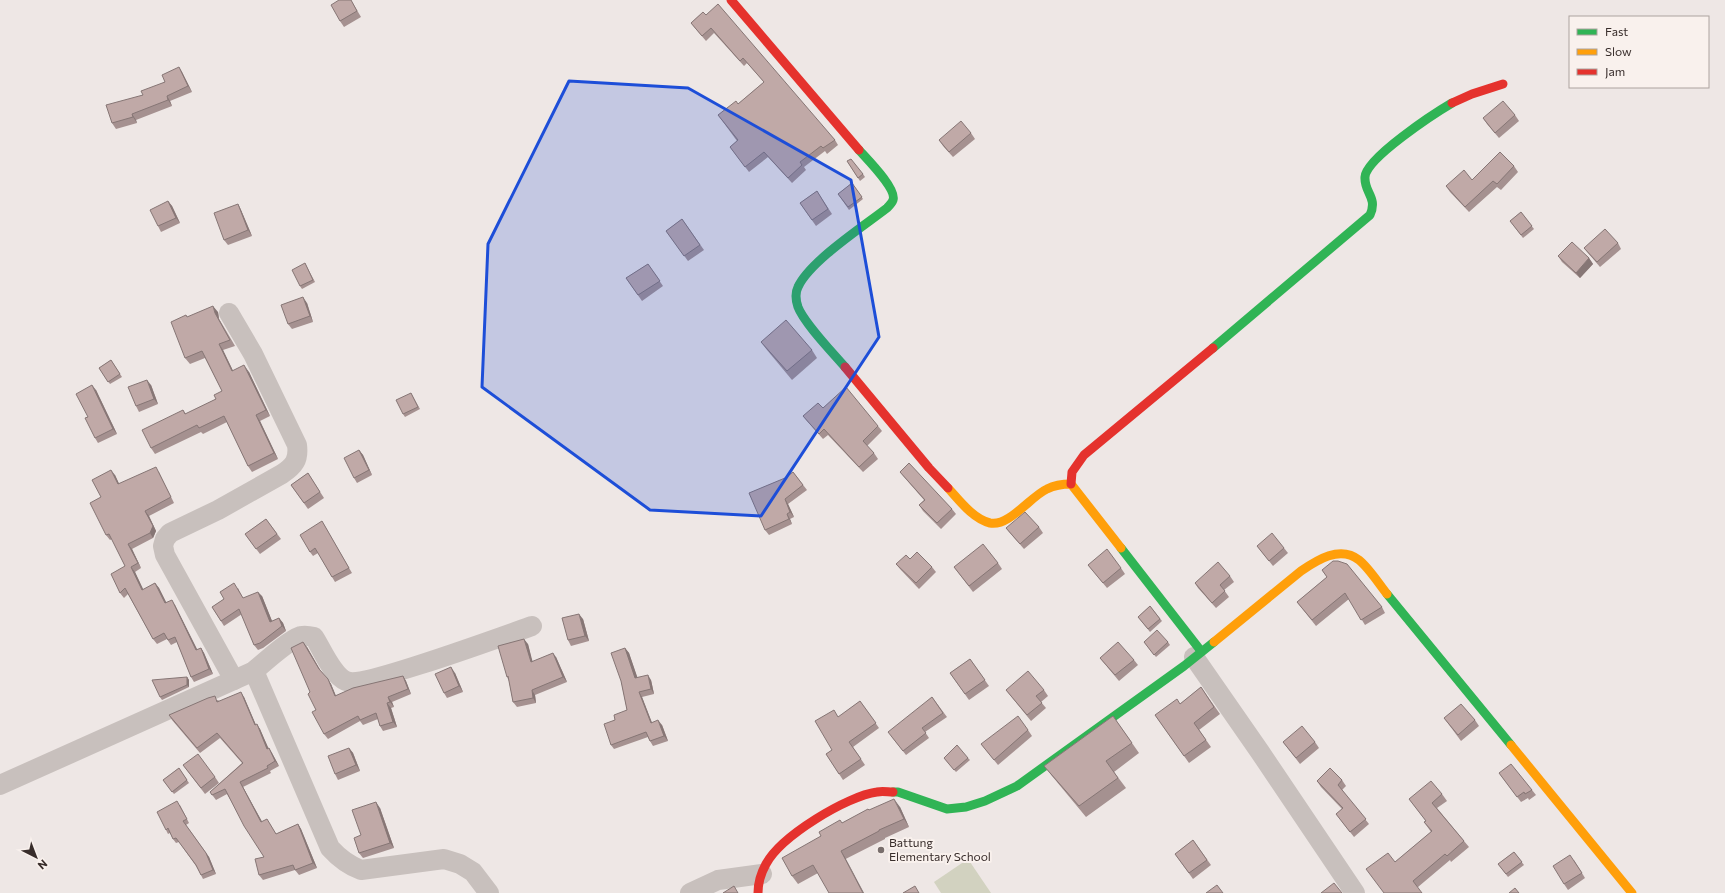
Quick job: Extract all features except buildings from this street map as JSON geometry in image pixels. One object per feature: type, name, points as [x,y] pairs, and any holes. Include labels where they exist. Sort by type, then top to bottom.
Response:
[{"type":"street","points":[[731,0],[887,182],[893,192],[893,200],[887,208],[806,273],[797,288],[796,304],[802,316],[930,468],[970,511],[982,519],[991,523],[1004,521],[1046,489],[1060,484],[1070,484]]},
{"type":"street","points":[[1355,893],[1260,752],[1197,654],[1070,484],[1072,472],[1084,455],[1269,302],[1370,215],[1374,204],[1365,179],[1365,172],[1369,165],[1380,155],[1452,103],[1470,94],[1503,84]]},
{"type":"street","points":[[229,313],[253,354],[297,445],[298,453],[296,462],[291,468],[282,474],[218,510],[170,533],[165,539],[163,546],[165,555],[234,680]]},
{"type":"street","points":[[758,893],[758,883],[766,863],[782,845],[815,819],[850,800],[877,792],[898,792],[947,809],[966,807],[985,801],[1017,786],[1197,654],[1315,561],[1330,555],[1342,553],[1352,555],[1359,560],[1632,893]]},
{"type":"street","points":[[0,785],[254,671],[275,654],[302,636],[309,635],[314,638],[337,674],[346,681],[354,682],[394,673],[532,626]]},
{"type":"street","points":[[254,671],[330,848],[338,857],[350,866],[361,870],[444,859],[460,864],[473,872],[489,893]]},
{"type":"street","points":[[690,893],[718,880],[762,874]]},
{"type":"highlighted area","points":[[569,81],[688,88],[851,180],[879,337],[761,516],[650,510],[482,387],[488,244]]},
{"type":"green space","points":[[968,859],[991,893],[941,893],[934,882]]},
{"type":"traffic: fast","points":[[1213,348],[1370,215],[1372,209],[1372,199],[1365,182],[1368,169],[1388,148],[1431,116],[1452,103]]},
{"type":"traffic: fast","points":[[845,367],[819,338],[801,314],[796,300],[796,294],[797,289],[804,277],[825,255],[887,208],[893,201],[893,195],[886,182],[859,150]]},
{"type":"traffic: fast","points":[[1121,548],[1201,651]]},
{"type":"traffic: fast","points":[[1387,594],[1511,745]]},
{"type":"traffic: fast","points":[[893,792],[898,792],[947,809],[966,807],[985,801],[1017,786],[1184,666],[1214,642]]},
{"type":"traffic: slow","points":[[948,488],[978,518],[990,523],[997,523],[1012,516],[1047,489],[1059,485],[1071,484],[1121,548]]},
{"type":"traffic: slow","points":[[1214,642],[1301,571],[1329,556],[1344,554],[1359,560],[1387,594]]},
{"type":"traffic: slow","points":[[1511,745],[1632,893]]},
{"type":"traffic: jam","points":[[731,0],[859,150]]},
{"type":"traffic: jam","points":[[1452,103],[1472,94],[1503,84]]},
{"type":"traffic: jam","points":[[1071,484],[1072,472],[1084,455],[1213,348]]},
{"type":"traffic: jam","points":[[845,367],[929,468],[948,488]]},
{"type":"traffic: jam","points":[[758,893],[760,878],[766,864],[774,853],[800,830],[816,819],[849,801],[877,792],[893,792]]},
{"type":"place","name":"Battung Elementary School","points":[[881,850]]}]
